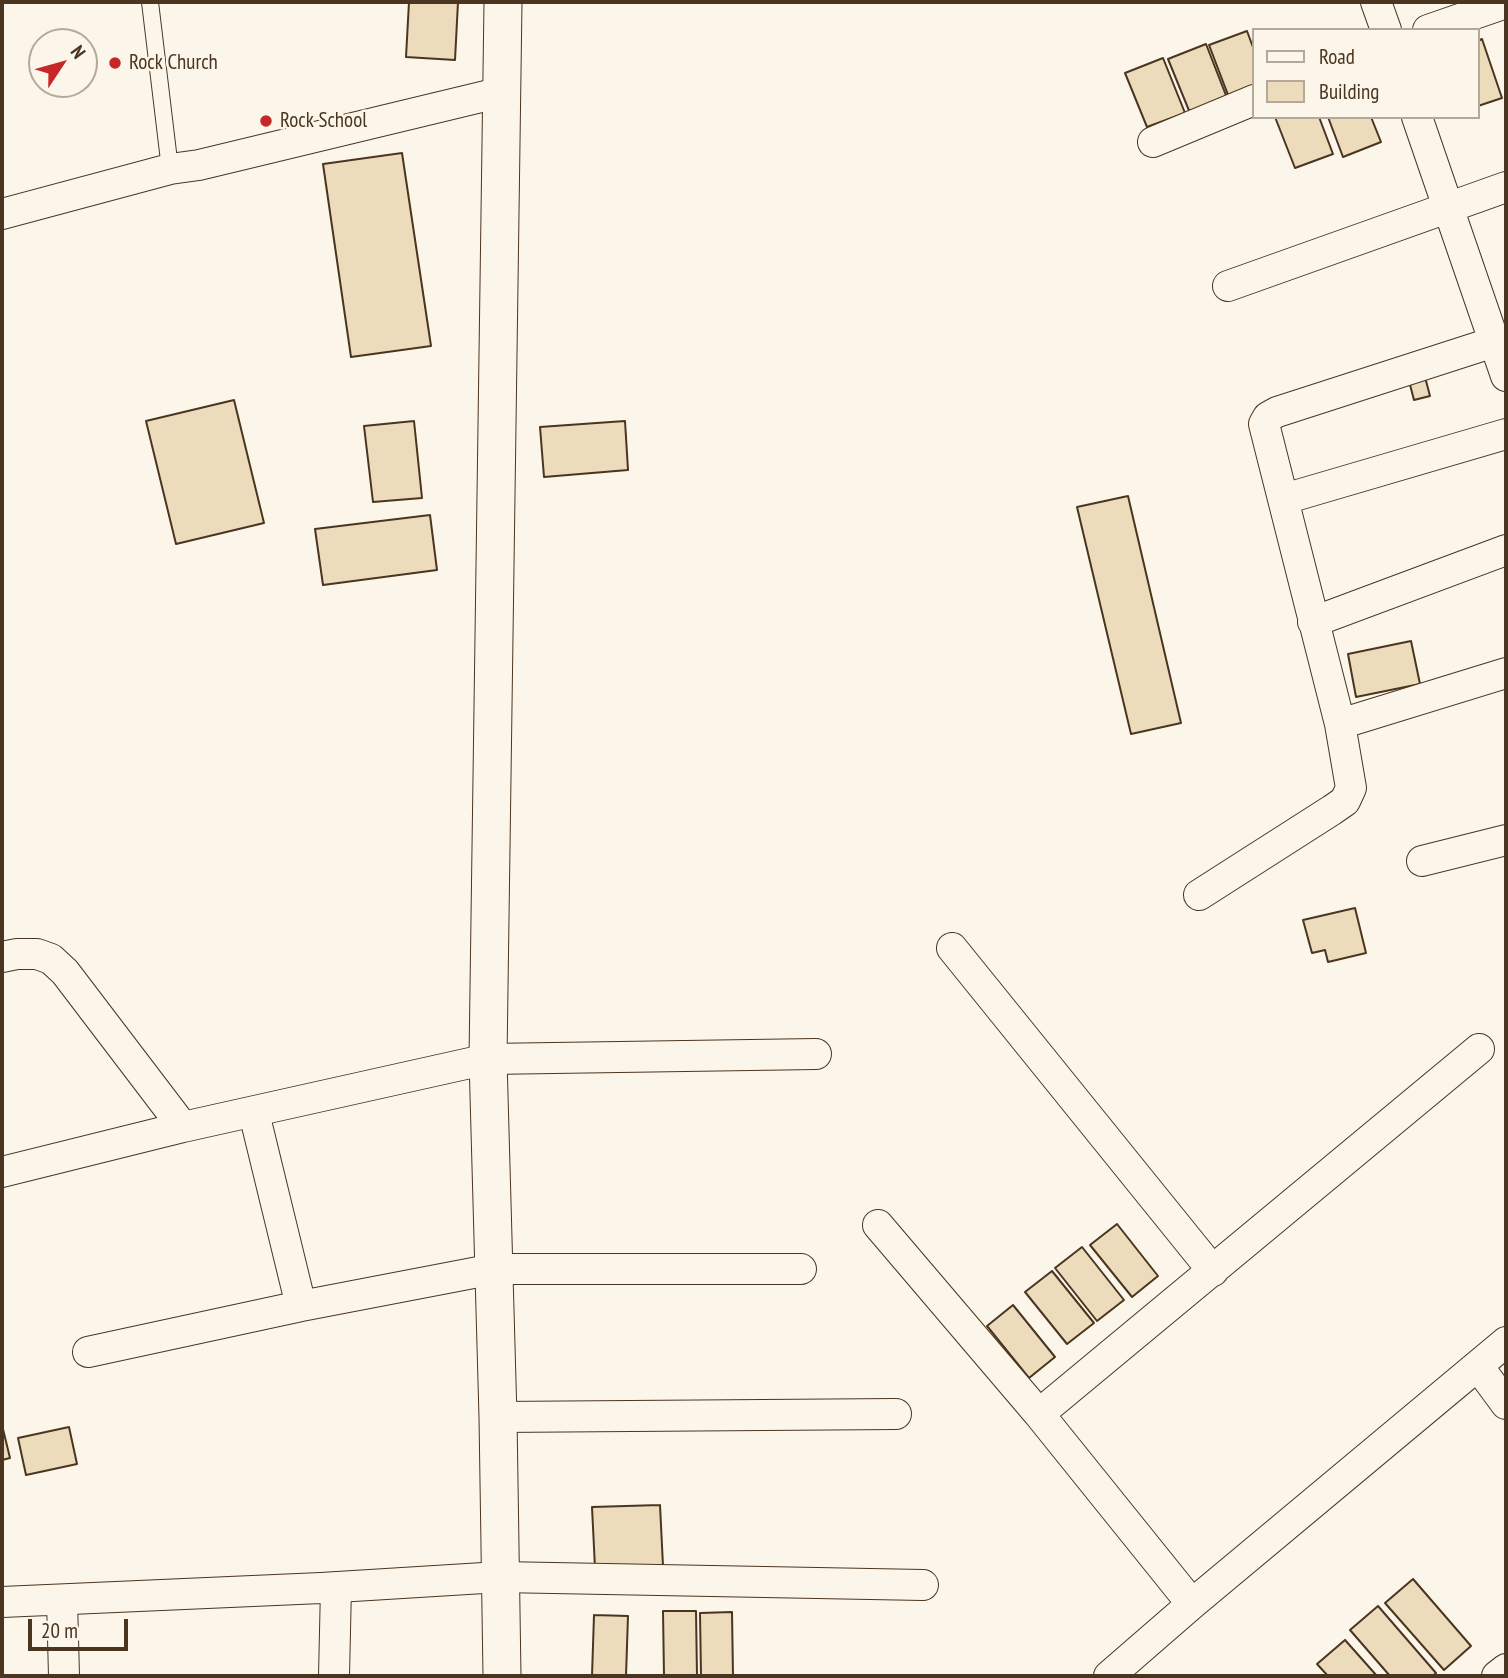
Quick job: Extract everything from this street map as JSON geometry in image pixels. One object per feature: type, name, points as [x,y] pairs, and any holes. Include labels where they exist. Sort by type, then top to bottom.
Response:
[{"type":"street","points":[[502,1676],[488,1059],[503,2]]},
{"type":"street","points":[[1376,2],[1385,28]]},
{"type":"street","points":[[1434,28],[1506,3]]},
{"type":"street","points":[[2,214],[170,169],[198,165],[502,92]]},
{"type":"street","points":[[1153,142],[1252,101]]},
{"type":"street","points":[[1417,119],[1506,376]]},
{"type":"street","points":[[1228,286],[1506,187]]},
{"type":"street","points":[[1199,895],[1345,801],[1351,788],[1340,724],[1264,424],[1268,417],[1277,412],[1494,342]]},
{"type":"street","points":[[1284,499],[1506,434]]},
{"type":"street","points":[[1313,622],[1506,550]]},
{"type":"street","points":[[1340,724],[1506,673]]},
{"type":"street","points":[[1422,861],[1506,840]]},
{"type":"street","points":[[952,948],[1213,1271]]},
{"type":"street","points":[[2,957],[37,954],[51,959],[65,972],[183,1127]]},
{"type":"street","points":[[1039,1414],[1479,1049]]},
{"type":"street","points":[[2,1172],[183,1127],[488,1059],[816,1054]]},
{"type":"street","points":[[254,1113],[301,1306]]},
{"type":"street","points":[[877,1224],[1039,1414],[1192,1604]]},
{"type":"street","points":[[88,1352],[301,1306],[494,1269],[801,1269]]},
{"type":"street","points":[[1109,1676],[1506,1342]]},
{"type":"street","points":[[1478,1366],[1506,1404]]},
{"type":"street","points":[[498,1417],[896,1414]]},
{"type":"street","points":[[2,1602],[500,1577],[923,1585]]},
{"type":"street","points":[[334,1676],[336,1587]]},
{"type":"street","points":[[62,1600],[64,1676]]},
{"type":"street","points":[[1497,1676],[1506,1669]]},
{"type":"lane","points":[[150,2],[170,169]]},
{"type":"building","points":[[409,2],[458,2],[455,60],[406,57]]},
{"type":"building","points":[[1247,31],[1252,45],[1252,92],[1230,100],[1209,45]]},
{"type":"building","points":[[1482,39],[1502,98],[1480,105]]},
{"type":"building","points":[[1206,44],[1227,98],[1190,113],[1168,59]]},
{"type":"building","points":[[1163,58],[1185,113],[1147,127],[1125,73]]},
{"type":"building","points":[[1276,119],[1320,119],[1333,154],[1295,168]]},
{"type":"building","points":[[1329,119],[1372,119],[1381,142],[1343,157]]},
{"type":"building","points":[[402,153],[431,346],[351,357],[323,164]]},
{"type":"building","points":[[1425,377],[1430,396],[1414,400],[1409,381]]},
{"type":"building","points":[[234,400],[264,523],[176,544],[146,421]]},
{"type":"building","points":[[414,421],[422,498],[373,502],[364,426]]},
{"type":"building","points":[[625,421],[628,470],[544,477],[540,427]]},
{"type":"building","points":[[1128,496],[1181,723],[1131,734],[1077,507]]},
{"type":"building","points":[[430,515],[437,570],[323,585],[315,529]]},
{"type":"building","points":[[1411,641],[1420,684],[1356,697],[1348,654]]},
{"type":"building","points":[[1355,908],[1366,953],[1328,962],[1325,950],[1312,953],[1303,920]]},
{"type":"building","points":[[1117,1224],[1158,1276],[1132,1297],[1090,1245]]},
{"type":"building","points":[[1082,1247],[1124,1300],[1097,1321],[1055,1268]]},
{"type":"building","points":[[1052,1271],[1094,1323],[1067,1344],[1025,1292]]},
{"type":"building","points":[[1013,1305],[1055,1357],[1029,1378],[987,1326]]},
{"type":"building","points":[[2,1425],[10,1458],[2,1460]]},
{"type":"building","points":[[69,1427],[77,1464],[26,1475],[18,1438]]},
{"type":"building","points":[[660,1505],[663,1566],[595,1568],[592,1507]]},
{"type":"building","points":[[1413,1579],[1471,1646],[1444,1670],[1385,1603]]},
{"type":"building","points":[[1378,1606],[1436,1673],[1433,1676],[1390,1676],[1350,1630]]},
{"type":"building","points":[[663,1611],[696,1611],[697,1676],[664,1676]]},
{"type":"building","points":[[732,1612],[733,1676],[701,1676],[700,1613]]},
{"type":"building","points":[[594,1615],[628,1616],[626,1676],[592,1676]]},
{"type":"building","points":[[1345,1640],[1377,1676],[1328,1676],[1317,1664]]},
{"type":"place","name":"Rock Church","points":[[115,63]]},
{"type":"place","name":"Rock School","points":[[266,121]]}]
